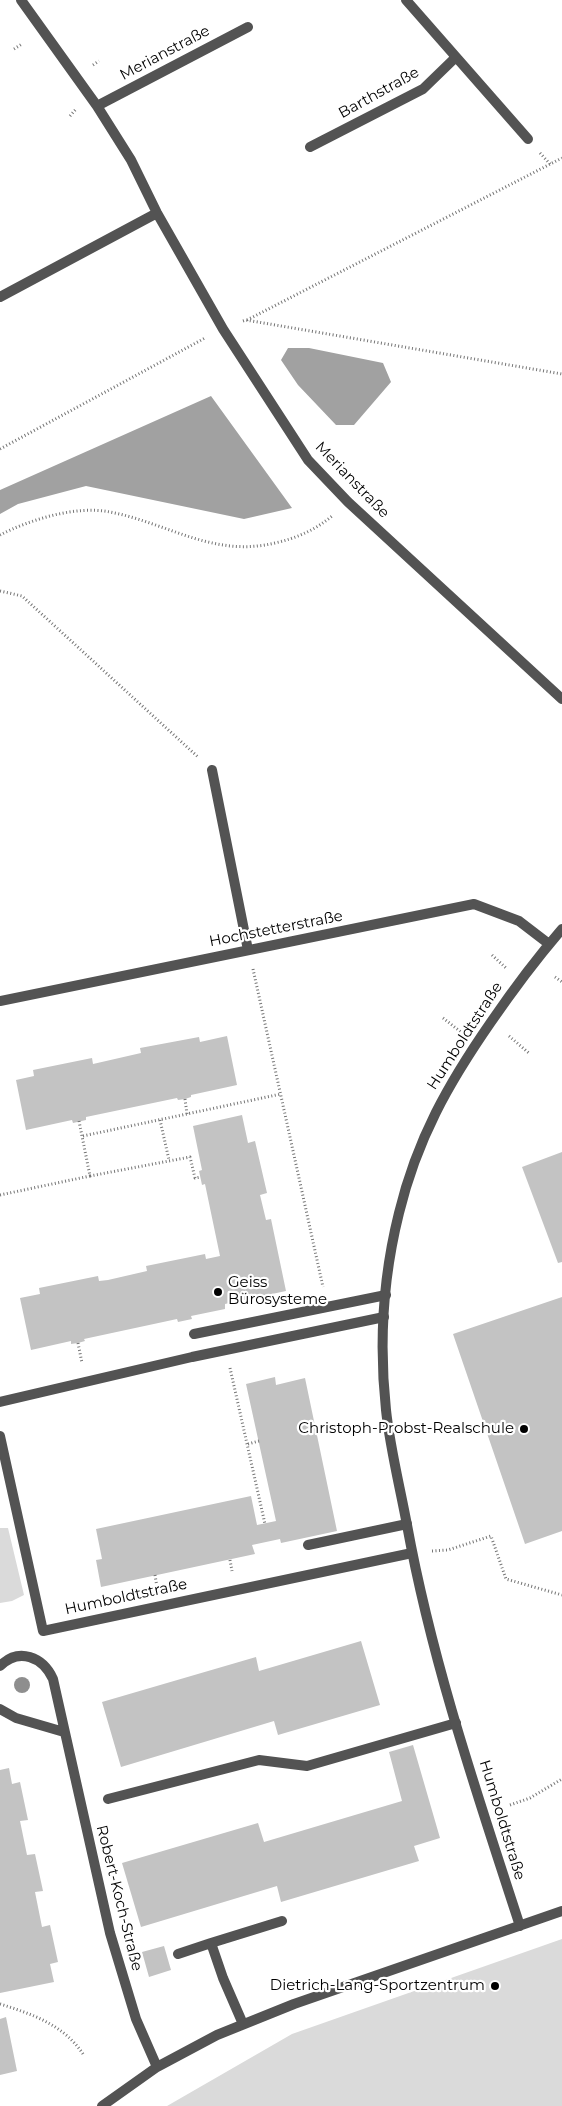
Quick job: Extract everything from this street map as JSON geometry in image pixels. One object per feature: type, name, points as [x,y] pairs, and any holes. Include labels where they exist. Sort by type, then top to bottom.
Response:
[{"type":"street","name":"Merianstraße","points":[[21,0],[97,106],[131,160],[157,213],[222,329],[308,460],[348,502],[562,699]]},
{"type":"street","points":[[406,0],[528,139]]},
{"type":"street","name":"Merianstraße","points":[[97,106],[248,27]]},
{"type":"street","name":"Barthstraße","points":[[310,147],[423,89],[456,57]]},
{"type":"street","points":[[0,297],[157,213]]},
{"type":"street","points":[[212,770],[248,950]]},
{"type":"street","name":"Hochstetterstraße","points":[[0,1001],[474,904],[520,921],[549,944]]},
{"type":"street","name":"Humboldtstraße","points":[[520,1926],[456,1723],[433,1641],[412,1554],[386,1412],[383,1369],[384,1317],[399,1212],[428,1127],[458,1070],[527,969],[562,929]]},
{"type":"street","points":[[194,1334],[327,1306],[386,1296]]},
{"type":"street","points":[[0,1402],[86,1380],[384,1317]]},
{"type":"street","name":"Humboldtstraße","points":[[0,1436],[42,1631],[412,1554]]},
{"type":"street","points":[[308,1545],[407,1524]]},
{"type":"street","name":"Robert-Koch-Straße","points":[[0,1666],[13,1658],[23,1656],[42,1662],[53,1679],[110,1933],[136,2019],[157,2067]]},
{"type":"street","points":[[0,1709],[16,1718],[64,1732]]},
{"type":"street","points":[[108,1800],[260,1760],[307,1766],[456,1723]]},
{"type":"street","points":[[102,2106],[157,2067],[217,2035],[294,2004],[562,1911]]},
{"type":"street","points":[[178,1954],[282,1921]]},
{"type":"street","points":[[212,1944],[223,1978],[244,2024]]},
{"type":"path","points":[[14,49],[22,44]]},
{"type":"path","points":[[0,449],[222,329],[246,320],[562,158]]},
{"type":"path","points":[[246,320],[562,374]]},
{"type":"path","points":[[0,535],[18,526],[70,512],[109,512],[214,545],[255,548],[292,539],[320,526],[348,502]]},
{"type":"path","points":[[0,591],[22,596],[212,770]]},
{"type":"path","points":[[248,950],[327,1306]]},
{"type":"path","points":[[555,977],[562,982]]},
{"type":"path","points":[[444,1018],[468,1037]]},
{"type":"path","points":[[509,1036],[530,1054]]},
{"type":"path","points":[[83,1136],[281,1094]]},
{"type":"path","points":[[185,1099],[187,1114]]},
{"type":"path","points":[[160,1120],[169,1160]]},
{"type":"path","points":[[79,1121],[90,1176]]},
{"type":"path","points":[[0,1195],[190,1157],[195,1178],[201,1177]]},
{"type":"path","points":[[226,1350],[265,1524]]},
{"type":"path","points":[[248,1444],[260,1441]]},
{"type":"path","points":[[412,1554],[448,1550],[491,1536],[506,1579],[562,1594]]},
{"type":"path","points":[[510,1805],[530,1798],[562,1779]]},
{"type":"path","points":[[0,2004],[58,2027],[74,2040],[83,2054]]},
{"type":"shaded area","points":[[288,348],[309,348],[383,363],[391,382],[354,425],[336,425],[298,385],[281,360]]},
{"type":"shaded area","points":[[211,396],[292,508],[244,519],[86,486],[18,504],[0,514],[0,490]]},
{"type":"shaded area","points":[[0,1528],[8,1528],[24,1595],[12,1601],[0,1603]]},
{"type":"shaded area","name":"Dietrich-Lang-Sportzentrum","points":[[562,1939],[562,2106],[167,2106],[292,2034]]},
{"type":"building","points":[[227,1036],[237,1085],[191,1095],[191,1097],[185,1099],[178,1100],[177,1098],[86,1117],[86,1120],[73,1123],[72,1120],[26,1130],[16,1080],[34,1076],[33,1070],[92,1058],[93,1064],[141,1053],[140,1048],[199,1037],[200,1042]]},
{"type":"building","points":[[242,1115],[248,1143],[255,1141],[267,1193],[260,1195],[266,1220],[271,1219],[286,1291],[225,1304],[225,1309],[191,1316],[192,1319],[178,1322],[177,1319],[84,1339],[85,1341],[78,1343],[71,1344],[71,1341],[31,1350],[20,1298],[40,1294],[39,1288],[98,1276],[99,1281],[108,1280],[147,1271],[146,1266],[205,1254],[206,1259],[220,1256],[205,1184],[202,1185],[199,1171],[202,1170],[193,1126]]},
{"type":"building","points":[[562,1152],[562,1262],[558,1263],[522,1167]]},
{"type":"building","name":"Christoph-Probst-Realschule","points":[[562,1297],[562,1531],[525,1544],[453,1334]]},
{"type":"building","points":[[275,1377],[276,1385],[305,1378],[337,1531],[281,1543],[280,1539],[252,1545],[255,1554],[101,1587],[96,1560],[102,1559],[96,1529],[251,1496],[257,1525],[276,1521],[246,1384]]},
{"type":"building","points":[[361,1641],[380,1705],[278,1735],[274,1721],[121,1767],[102,1702],[256,1657],[259,1671]]},
{"type":"building","points":[[413,1745],[440,1838],[414,1846],[419,1861],[281,1902],[277,1886],[141,1927],[122,1863],[258,1823],[264,1842],[402,1801],[389,1752]]},
{"type":"building","points":[[9,1768],[12,1784],[20,1782],[28,1820],[20,1821],[27,1855],[35,1854],[43,1891],[35,1892],[42,1927],[50,1925],[58,1962],[50,1964],[54,1982],[0,1993],[0,1770]]},
{"type":"building","points":[[164,1946],[171,1970],[149,1977],[142,1952]]},
{"type":"building","points":[[6,2017],[17,2071],[0,2075],[0,2019]]},
{"type":"place","name":"Geiss Bürosysteme","points":[[218,1292]]},
{"type":"place","name":"Christoph-Probst-Realschule","points":[[524,1429]]},
{"type":"place","name":"Dietrich-Lang-Sportzentrum","points":[[495,1986]]}]
